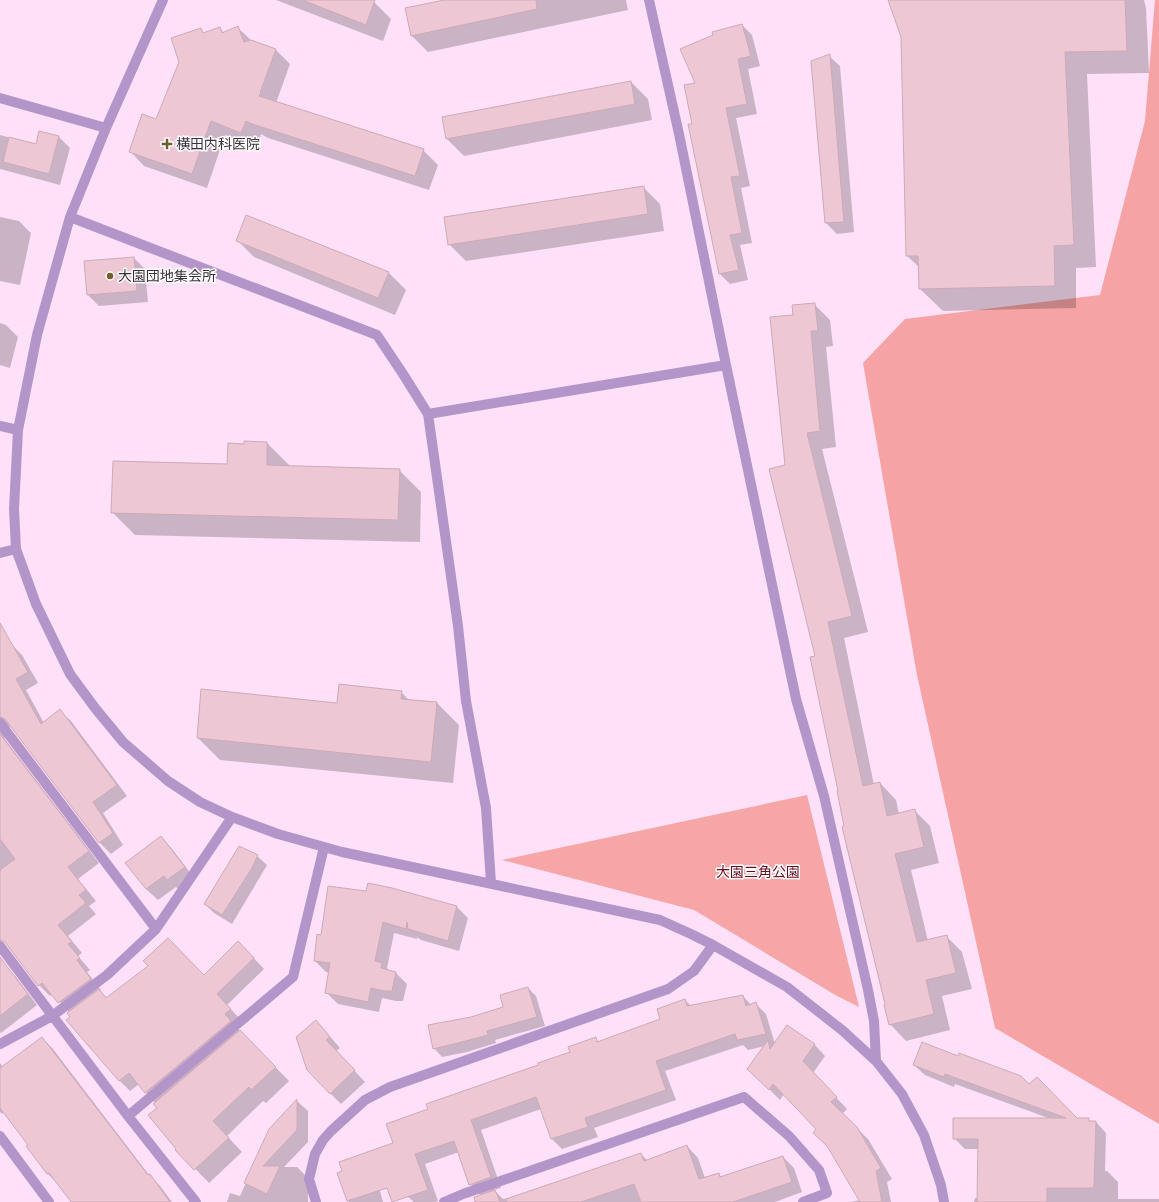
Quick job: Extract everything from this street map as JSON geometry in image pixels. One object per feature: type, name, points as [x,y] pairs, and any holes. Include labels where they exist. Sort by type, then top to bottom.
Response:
[{"type":"street","points":[[163,0],[106,128],[70,216],[37,335],[18,430],[14,509],[16,549],[36,604],[70,674],[123,742],[168,781],[200,802],[232,817],[278,834],[342,852],[660,920],[713,945],[787,987],[842,1030],[876,1061],[902,1094],[924,1135],[941,1185],[944,1202]]},
{"type":"street","points":[[649,0],[679,134],[796,699],[824,796],[868,990],[874,1021],[876,1061]]},
{"type":"street","points":[[0,98],[106,128]]},
{"type":"street","points":[[70,216],[377,335],[403,374],[428,414],[458,626],[466,700],[486,808],[491,883]]},
{"type":"street","points":[[428,414],[726,365]]},
{"type":"street","points":[[0,426],[18,430]]},
{"type":"street","points":[[0,553],[16,549]]},
{"type":"street","points":[[0,723],[156,930]]},
{"type":"street","points":[[0,1044],[52,1016],[107,975],[156,930],[232,817]]},
{"type":"street","points":[[128,1116],[293,977],[324,847]]},
{"type":"street","points":[[316,1202],[309,1179],[314,1154],[322,1140],[365,1100],[390,1087],[668,989],[694,971],[713,945]]},
{"type":"street","points":[[0,946],[128,1116],[196,1202]]},
{"type":"street","points":[[444,1202],[463,1194],[744,1097],[788,1136],[819,1170],[828,1198],[803,1202]]},
{"type":"street","points":[[0,1136],[49,1202]]},
{"type":"green space","name":"大園三角公園","points":[[807,795],[859,1007],[837,996],[694,910],[502,860]]},
{"type":"shaded area","points":[[1155,0],[1159,0],[1159,1124],[995,1028],[917,675],[863,363],[905,319],[1100,295],[1145,121]]},
{"type":"building","points":[[305,0],[375,0],[366,25]]},
{"type":"building","points":[[444,0],[536,0],[537,9],[411,36],[405,8]]},
{"type":"building","points":[[888,0],[1125,0],[1127,51],[1065,52],[1074,245],[1054,246],[1055,286],[919,289],[918,256],[906,256],[901,37]]},
{"type":"building","points":[[742,24],[751,56],[738,59],[747,104],[726,108],[740,176],[731,177],[742,233],[730,235],[739,270],[719,274],[688,124],[692,124],[684,85],[695,83],[680,49],[713,35],[712,32]]},
{"type":"building","points":[[238,26],[244,42],[251,40],[276,49],[259,96],[424,149],[415,176],[246,121],[241,133],[211,121],[192,174],[129,152],[142,114],[156,119],[179,62],[171,38],[201,28],[203,33],[220,27],[222,33]]},
{"type":"building","points":[[830,54],[844,222],[825,223],[811,61]]},
{"type":"building","points":[[631,81],[635,104],[446,139],[442,117]]},
{"type":"building","points":[[39,131],[59,136],[49,174],[3,162],[9,137],[36,144]]},
{"type":"building","points":[[644,186],[648,214],[448,245],[444,217]]},
{"type":"building","points":[[246,215],[389,272],[378,298],[236,241]]},
{"type":"building","name":"大園団地集会所","points":[[134,257],[137,291],[87,295],[84,261]]},
{"type":"building","points":[[815,303],[818,331],[811,331],[820,431],[807,433],[852,616],[828,622],[863,786],[880,782],[887,816],[915,809],[924,847],[895,854],[917,942],[947,935],[956,973],[926,980],[934,1014],[889,1025],[842,827],[844,826],[838,791],[810,657],[815,656],[769,469],[785,465],[770,317],[793,315],[792,305]]},
{"type":"building","points":[[244,441],[267,442],[267,465],[400,469],[398,520],[111,513],[113,461],[227,464],[228,443],[244,444]]},
{"type":"building","points":[[0,623],[28,672],[16,679],[41,724],[60,709],[117,785],[93,802],[113,833],[99,843],[5,719],[0,717]]},
{"type":"building","points":[[339,684],[402,691],[401,699],[437,702],[431,762],[197,738],[201,689],[337,703]]},
{"type":"building","points":[[0,734],[89,851],[68,867],[86,890],[79,895],[86,903],[58,925],[72,942],[68,944],[80,958],[77,960],[91,979],[58,1003],[42,983],[38,986],[5,942],[0,940],[0,870],[15,859],[0,839]]},
{"type":"building","points":[[161,836],[185,867],[167,880],[164,876],[146,889],[125,863]]},
{"type":"building","points":[[239,846],[258,855],[252,868],[222,915],[204,904]]},
{"type":"building","points":[[368,883],[457,906],[448,941],[408,929],[407,922],[406,929],[383,922],[375,961],[382,963],[381,968],[396,972],[392,991],[371,988],[368,1002],[325,993],[330,963],[314,961],[317,934],[321,935],[328,886],[366,891]]},
{"type":"building","points":[[168,938],[204,975],[238,941],[254,958],[217,994],[231,1009],[225,1014],[231,1021],[145,1093],[129,1073],[119,1081],[66,1020],[70,1017],[67,1013],[99,989],[106,998],[148,966],[143,961]]},
{"type":"building","points":[[0,957],[28,994],[0,1016]]},
{"type":"building","points":[[528,987],[537,1017],[487,1031],[488,1035],[433,1049],[428,1025],[471,1017],[503,1007],[500,995]]},
{"type":"building","points":[[743,995],[746,1006],[756,1002],[766,1034],[737,1040],[735,1034],[656,1061],[666,1090],[585,1118],[588,1127],[551,1139],[536,1097],[471,1120],[491,1177],[469,1185],[454,1141],[415,1154],[428,1190],[392,1202],[387,1188],[347,1201],[337,1173],[342,1171],[339,1162],[393,1143],[386,1124],[428,1109],[426,1104],[538,1065],[538,1063],[570,1052],[568,1047],[596,1037],[597,1042],[660,1019],[657,1009],[685,999],[687,1006]]},
{"type":"building","points":[[316,1020],[330,1037],[326,1040],[355,1070],[330,1094],[307,1070],[296,1037]]},
{"type":"building","points":[[787,1025],[815,1044],[803,1061],[837,1097],[831,1102],[857,1127],[881,1168],[876,1171],[882,1202],[860,1202],[827,1146],[813,1133],[816,1129],[773,1084],[769,1090],[747,1069],[768,1040],[770,1049]]},
{"type":"building","points":[[240,1030],[276,1067],[251,1090],[249,1087],[213,1121],[229,1138],[194,1170],[175,1150],[176,1149],[148,1115],[157,1108],[153,1104]]},
{"type":"building","points":[[42,1037],[148,1175],[150,1174],[170,1202],[71,1202],[49,1173],[47,1174],[26,1146],[28,1145],[0,1108],[0,1068]]},
{"type":"building","points":[[922,1042],[958,1056],[959,1053],[1021,1076],[1029,1084],[1037,1077],[1077,1118],[1089,1118],[1089,1121],[1096,1121],[1094,1188],[1047,1188],[1047,1202],[977,1202],[978,1139],[953,1139],[953,1118],[1066,1118],[945,1074],[944,1077],[913,1065]]},
{"type":"building","points":[[297,1099],[297,1130],[263,1166],[280,1166],[267,1194],[244,1183],[269,1129]]},
{"type":"building","points":[[687,1145],[699,1179],[719,1173],[720,1177],[783,1156],[792,1182],[733,1202],[641,1202],[634,1184],[581,1202],[507,1202],[506,1199],[641,1153],[644,1161]]},
{"type":"building","points":[[495,1190],[500,1202],[475,1202],[474,1197]]},
{"type":"place","name":"横田内科医院","points":[[167,144]]},
{"type":"place","name":"大園団地集会所","points":[[110,276]]}]
